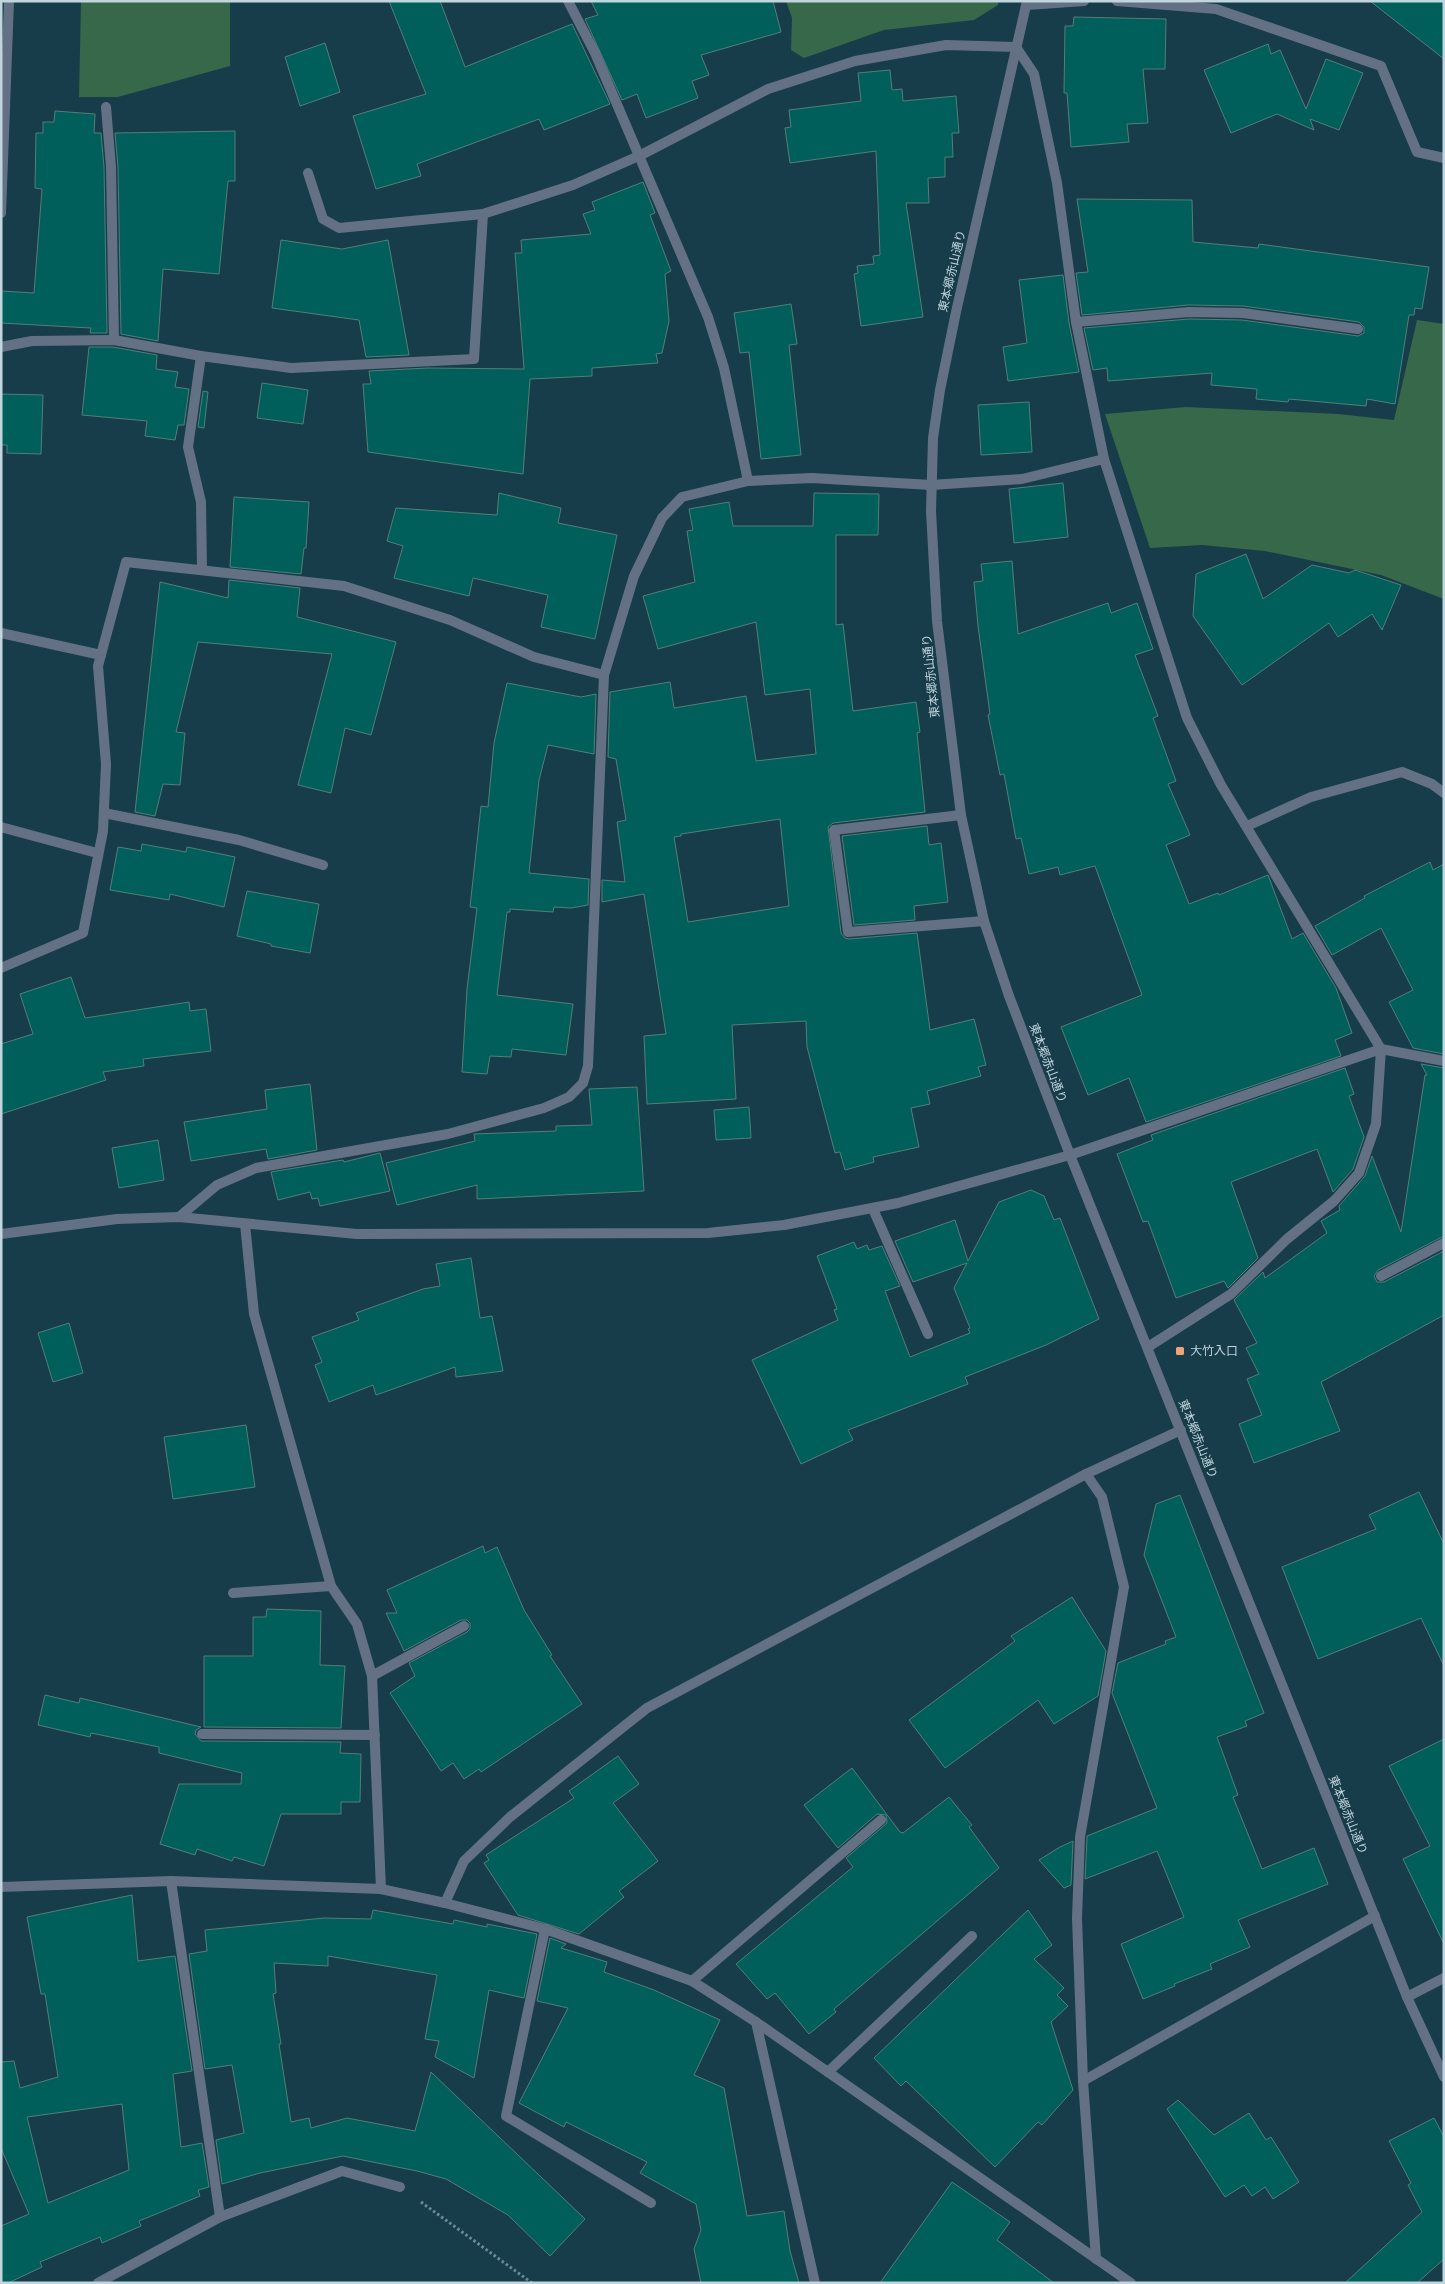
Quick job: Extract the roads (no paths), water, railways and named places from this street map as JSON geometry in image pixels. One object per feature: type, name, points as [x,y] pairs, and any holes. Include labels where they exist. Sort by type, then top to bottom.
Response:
[{"type":"street","points":[[1,213],[9,1]]},
{"type":"street","points":[[568,1],[596,53],[641,155],[708,317],[724,368],[748,481]]},
{"type":"street","points":[[1027,3],[1084,1]]},
{"type":"street","points":[[1117,1],[1216,9],[1381,66],[1417,152],[1444,158]]},
{"type":"street","name":"東本郷赤山通り","points":[[1027,3],[940,390],[933,438],[931,485],[937,621],[961,815],[984,921],[1009,996],[1070,1155],[1407,1997],[1444,2077]]},
{"type":"street","points":[[308,173],[323,219],[340,228],[482,214],[574,185],[641,155],[768,89],[855,61],[946,44],[1016,47],[1034,74],[1057,183],[1076,322],[1104,459],[1187,718],[1221,785],[1248,826],[1381,1049],[1376,1124],[1359,1173],[1334,1201],[1287,1239],[1231,1294],[1148,1347]]},
{"type":"street","points":[[106,107],[111,167],[114,340]]},
{"type":"street","points":[[1,347],[32,341],[114,340],[201,356],[291,368],[474,359],[482,214]]},
{"type":"street","points":[[1076,322],[1189,312],[1243,313],[1358,329]]},
{"type":"street","points":[[201,356],[188,447],[201,502],[202,570]]},
{"type":"street","points":[[180,1218],[217,1185],[256,1168],[448,1134],[544,1108],[569,1097],[584,1083],[588,1066],[604,675],[634,576],[662,518],[682,497],[748,481],[812,478],[931,485],[1022,479],[1104,459]]},
{"type":"street","points":[[1,968],[83,933],[103,831],[106,764],[98,666],[126,562],[344,586],[450,620],[534,656],[604,675]]},
{"type":"street","points":[[1,633],[101,655]]},
{"type":"street","points":[[1248,826],[1311,797],[1402,772],[1432,784],[1444,793]]},
{"type":"street","points":[[104,813],[239,840],[323,865]]},
{"type":"street","points":[[961,815],[834,830],[848,932],[984,921]]},
{"type":"street","points":[[1,827],[98,853]]},
{"type":"street","points":[[1,1234],[117,1219],[180,1218],[356,1234],[708,1233],[784,1226],[873,1208],[1070,1155],[1381,1049],[1444,1062]]},
{"type":"street","points":[[873,1208],[928,1334]]},
{"type":"street","points":[[245,1224],[254,1314],[331,1586],[357,1624],[372,1676],[381,1889]]},
{"type":"street","points":[[1382,1276],[1444,1243]]},
{"type":"street","points":[[446,1903],[464,1861],[510,1817],[647,1708],[1086,1474],[1181,1430]]},
{"type":"street","points":[[1086,1474],[1102,1497],[1124,1587],[1080,1837],[1077,1918],[1083,2081],[1096,2259]]},
{"type":"street","points":[[233,1593],[331,1586]]},
{"type":"street","points":[[372,1676],[464,1626]]},
{"type":"street","points":[[202,1734],[375,1735]]},
{"type":"street","points":[[692,1981],[881,1820]]},
{"type":"street","points":[[171,1881],[220,2218]]},
{"type":"street","points":[[1,1887],[171,1881],[381,1889],[446,1903],[545,1929],[692,1981],[756,2022],[1131,2283]]},
{"type":"street","points":[[1083,2081],[1375,1916]]},
{"type":"street","points":[[545,1929],[506,2116],[651,2203]]},
{"type":"street","points":[[828,2072],[972,1936]]},
{"type":"street","points":[[1407,1997],[1444,1978]]},
{"type":"street","points":[[756,2022],[815,2283]]},
{"type":"street","points":[[98,2283],[220,2218],[342,2172],[400,2187]]},
{"type":"place","name":"大竹入口","points":[[1180,1351]]}]
